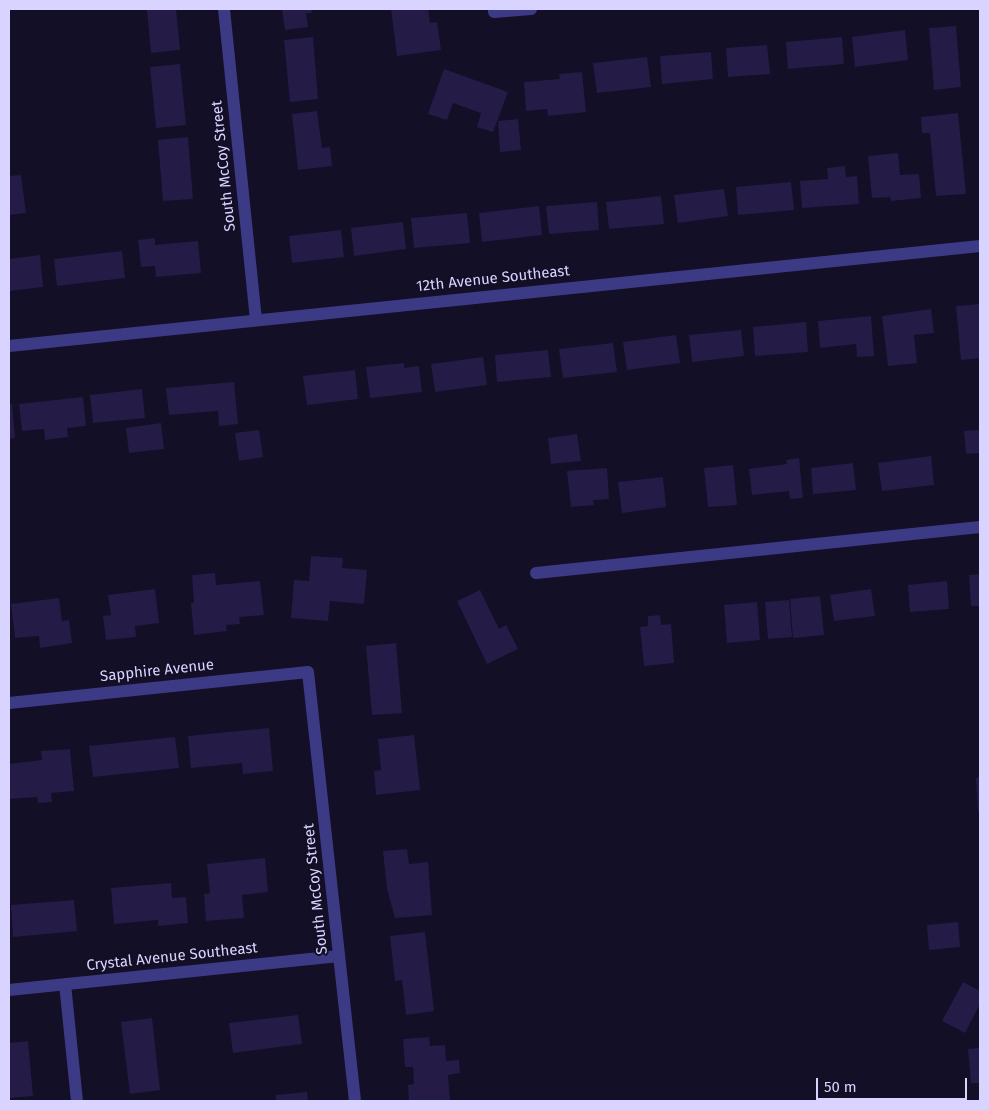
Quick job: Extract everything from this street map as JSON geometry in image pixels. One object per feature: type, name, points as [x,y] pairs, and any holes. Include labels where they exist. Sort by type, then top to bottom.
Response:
[{"type":"street","name":"South McCoy Street","points":[[224,9],[256,320]]},
{"type":"street","points":[[494,11],[531,9]]},
{"type":"street","name":"12th Avenue Southeast","points":[[9,346],[980,246]]},
{"type":"street","points":[[536,573],[980,527]]},
{"type":"street","name":"South McCoy Street","points":[[308,672],[355,1101]]},
{"type":"street","name":"Sapphire Avenue","points":[[9,703],[308,672]]},
{"type":"street","name":"Crystal Avenue Southeast","points":[[9,990],[339,956]]},
{"type":"street","points":[[65,984],[77,1101]]},
{"type":"building","points":[[147,9],[176,9],[180,50],[151,53]]},
{"type":"building","points":[[282,9],[311,9],[312,13],[306,13],[308,27],[285,30]]},
{"type":"building","points":[[391,9],[428,9],[430,23],[437,22],[441,50],[397,56]]},
{"type":"building","points":[[956,26],[961,87],[934,90],[929,28]]},
{"type":"building","points":[[905,30],[908,60],[855,67],[852,37]]},
{"type":"building","points":[[313,37],[318,99],[290,102],[284,40]]},
{"type":"building","points":[[842,37],[844,64],[788,69],[786,42]]},
{"type":"building","points":[[767,45],[770,74],[728,77],[726,48]]},
{"type":"building","points":[[711,52],[713,79],[662,84],[660,56]]},
{"type":"building","points":[[647,57],[651,87],[597,93],[593,63]]},
{"type":"building","points":[[180,64],[186,125],[156,128],[150,67]]},
{"type":"building","points":[[444,69],[508,92],[493,132],[477,127],[481,113],[453,103],[447,120],[428,114]]},
{"type":"building","points":[[582,72],[586,112],[548,116],[547,109],[526,111],[524,82],[560,79],[559,74]]},
{"type":"building","points":[[317,111],[322,148],[330,147],[332,166],[298,170],[292,114]]},
{"type":"building","points":[[958,113],[966,194],[936,196],[930,133],[922,133],[921,117]]},
{"type":"building","points":[[518,119],[521,150],[500,152],[498,121]]},
{"type":"building","points":[[188,137],[193,199],[163,201],[158,140]]},
{"type":"building","points":[[898,153],[900,175],[919,174],[921,198],[891,201],[890,197],[872,198],[868,156]]},
{"type":"building","points":[[845,166],[846,177],[857,176],[859,204],[802,208],[800,181],[828,179],[827,168]]},
{"type":"building","points":[[21,175],[26,213],[9,215],[9,176]]},
{"type":"building","points":[[791,182],[794,210],[738,215],[736,187]]},
{"type":"building","points":[[724,189],[728,216],[678,223],[674,195]]},
{"type":"building","points":[[661,196],[664,224],[609,229],[606,202]]},
{"type":"building","points":[[597,202],[599,230],[549,234],[546,206]]},
{"type":"building","points":[[539,206],[542,235],[482,242],[479,213]]},
{"type":"building","points":[[467,213],[470,243],[414,248],[411,218]]},
{"type":"building","points":[[403,222],[406,249],[354,256],[351,228]]},
{"type":"building","points":[[341,230],[344,257],[292,263],[289,236]]},
{"type":"building","points":[[155,238],[155,245],[198,241],[201,273],[156,277],[155,266],[141,267],[138,240]]},
{"type":"building","points":[[122,251],[125,278],[57,286],[54,259]]},
{"type":"building","points":[[40,255],[43,287],[9,291],[9,259]]},
{"type":"building","points":[[980,304],[980,358],[961,360],[956,306]]},
{"type":"building","points":[[931,309],[934,333],[914,335],[917,363],[888,366],[882,316]]},
{"type":"building","points":[[871,316],[874,356],[857,357],[856,344],[820,348],[818,321]]},
{"type":"building","points":[[806,322],[808,352],[755,356],[753,327]]},
{"type":"building","points":[[741,330],[744,356],[692,362],[689,335]]},
{"type":"building","points":[[676,335],[680,363],[627,370],[623,342]]},
{"type":"building","points":[[613,343],[617,372],[563,378],[559,349]]},
{"type":"building","points":[[548,350],[551,377],[497,382],[495,355]]},
{"type":"building","points":[[483,357],[487,385],[435,392],[431,364]]},
{"type":"building","points":[[404,363],[404,368],[419,366],[422,392],[370,398],[366,367]]},
{"type":"building","points":[[355,370],[358,399],[307,405],[303,376]]},
{"type":"building","points":[[234,382],[238,424],[219,426],[218,411],[169,415],[166,388]]},
{"type":"building","points":[[142,389],[145,418],[93,423],[90,395]]},
{"type":"building","points":[[83,397],[86,426],[67,428],[68,437],[45,440],[44,429],[22,431],[19,404]]},
{"type":"building","points":[[12,404],[15,438],[9,439],[9,405]]},
{"type":"building","points":[[161,423],[164,449],[129,453],[126,428]]},
{"type":"building","points":[[259,430],[263,457],[239,461],[235,433]]},
{"type":"building","points":[[980,430],[980,453],[966,454],[964,431]]},
{"type":"building","points":[[577,434],[581,461],[551,464],[548,438]]},
{"type":"building","points":[[931,456],[934,485],[882,491],[878,463]]},
{"type":"building","points":[[799,458],[803,498],[790,499],[789,491],[752,495],[749,469],[787,464],[786,460]]},
{"type":"building","points":[[853,463],[856,490],[813,494],[811,468]]},
{"type":"building","points":[[733,465],[737,505],[708,507],[704,468]]},
{"type":"building","points":[[607,468],[609,499],[593,500],[594,505],[571,507],[567,471]]},
{"type":"building","points":[[663,477],[666,507],[622,513],[618,482]]},
{"type":"building","points":[[311,556],[343,558],[342,568],[367,570],[364,604],[330,601],[328,621],[291,618],[294,580],[309,581]]},
{"type":"building","points":[[215,573],[216,585],[260,581],[264,615],[239,617],[240,624],[226,625],[227,631],[194,635],[191,603],[194,603],[192,575]]},
{"type":"building","points":[[980,574],[980,606],[971,606],[969,575]]},
{"type":"building","points":[[947,581],[949,609],[910,612],[908,585]]},
{"type":"building","points":[[155,589],[159,623],[135,626],[136,637],[106,640],[103,616],[111,615],[108,595]]},
{"type":"building","points":[[871,589],[875,616],[834,621],[830,595]]},
{"type":"building","points":[[480,590],[499,629],[506,625],[518,649],[487,664],[457,601]]},
{"type":"building","points":[[820,596],[824,635],[793,638],[790,599]]},
{"type":"building","points":[[59,598],[62,621],[69,620],[72,643],[40,648],[39,636],[15,638],[11,604]]},
{"type":"building","points":[[789,600],[792,637],[768,639],[765,602]]},
{"type":"building","points":[[757,602],[760,640],[727,643],[724,605]]},
{"type":"building","points":[[660,615],[661,625],[671,624],[674,663],[644,666],[640,627],[648,626],[648,616]]},
{"type":"building","points":[[396,643],[402,713],[372,715],[366,646]]},
{"type":"building","points":[[269,728],[273,771],[243,774],[242,763],[191,768],[188,736]]},
{"type":"building","points":[[414,735],[420,790],[376,795],[374,771],[381,770],[378,739]]},
{"type":"building","points":[[175,737],[179,768],[93,777],[89,746]]},
{"type":"building","points":[[70,749],[74,791],[51,793],[52,802],[38,803],[37,797],[9,799],[9,764],[42,760],[41,751]]},
{"type":"building","points":[[980,777],[980,811],[978,811],[976,778]]},
{"type":"building","points":[[407,849],[409,864],[428,862],[432,915],[395,918],[387,889],[383,851]]},
{"type":"building","points":[[265,858],[268,892],[242,895],[244,918],[206,921],[204,894],[210,893],[207,864]]},
{"type":"building","points":[[171,883],[172,898],[186,897],[188,923],[158,926],[158,920],[114,924],[111,888]]},
{"type":"building","points":[[74,900],[77,931],[13,937],[11,905]]},
{"type":"building","points":[[958,922],[960,947],[929,950],[927,925]]},
{"type":"building","points":[[425,932],[434,1011],[406,1015],[402,980],[395,981],[390,936]]},
{"type":"building","points":[[963,982],[980,991],[980,1004],[965,1033],[942,1021]]},
{"type":"building","points":[[298,1015],[302,1044],[233,1053],[229,1023]]},
{"type":"building","points":[[152,1018],[160,1090],[130,1094],[121,1022]]},
{"type":"building","points":[[429,1037],[430,1046],[445,1045],[446,1061],[459,1060],[460,1073],[448,1075],[450,1101],[409,1101],[408,1085],[414,1084],[413,1067],[405,1067],[403,1039]]},
{"type":"building","points":[[28,1041],[33,1096],[9,1098],[9,1043]]},
{"type":"building","points":[[980,1048],[980,1083],[971,1083],[968,1049]]},
{"type":"building","points":[[307,1092],[308,1101],[276,1101],[276,1095]]}]
